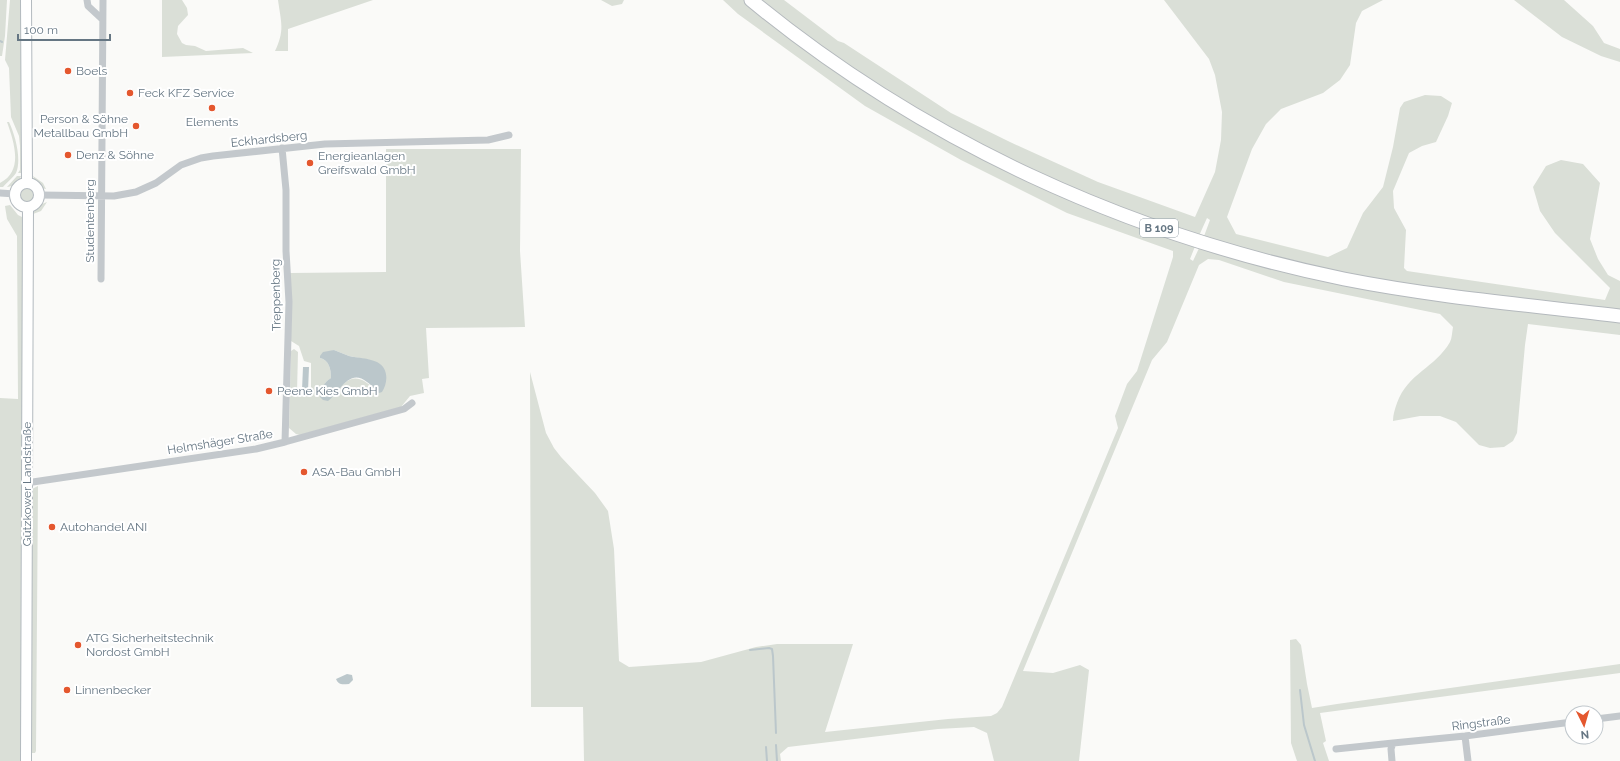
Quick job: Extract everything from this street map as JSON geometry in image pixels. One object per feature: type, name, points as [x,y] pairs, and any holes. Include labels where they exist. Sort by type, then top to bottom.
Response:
[{"type":"highway","name":"B 109","points":[[751,0],[797,36],[853,75],[906,109],[949,134],[1020,171],[1157,228],[1269,262],[1362,282],[1449,296],[1620,316]]},
{"type":"main road","points":[[26,0],[27,182]]},
{"type":"main road","points":[[27,182],[37,187],[40,195],[37,202],[28,207],[18,203],[15,194],[18,187],[27,182]]},
{"type":"main road","name":"Gützkower Landstraße","points":[[26,761],[28,207]]},
{"type":"street","points":[[87,0],[88,6],[102,19]]},
{"type":"street","name":"Studentenberg","points":[[101,278],[103,0]]},
{"type":"street","name":"Eckhardsberg","points":[[40,195],[114,196],[136,192],[156,183],[181,165],[201,158],[282,148],[331,144],[488,140],[509,134]]},
{"type":"street","name":"Treppenberg","points":[[282,148],[286,190],[286,251],[289,302],[285,442]]},
{"type":"street","points":[[0,192],[15,194]]},
{"type":"street","name":"Helmshäger Straße","points":[[26,483],[256,449],[404,409],[412,403]]},
{"type":"street","points":[[1604,718],[1620,716]]},
{"type":"street","name":"Ringstraße","points":[[1336,749],[1465,736],[1564,723]]},
{"type":"street","points":[[1465,736],[1468,761]]},
{"type":"street","points":[[1392,761],[1391,749],[1393,743]]},
{"type":"shaded area","points":[[0,0],[7,0],[5,36],[2,56],[0,56]]},
{"type":"shaded area","points":[[10,0],[22,0],[22,173],[18,173],[20,170],[19,136],[11,117],[9,68],[5,60]]},
{"type":"shaded area","points":[[162,0],[182,0],[187,8],[188,15],[178,26],[177,34],[182,43],[195,46],[206,51],[243,48],[253,53],[162,57]]},
{"type":"shaded area","points":[[278,0],[373,0],[288,29],[288,51],[275,51],[281,31]]},
{"type":"shaded area","points":[[601,0],[624,0],[622,4],[612,6]]},
{"type":"shaded area","points":[[723,0],[744,0],[907,114],[1196,244],[1190,259],[1193,261],[1200,246],[1248,260],[1620,320],[1620,335],[1528,324],[1517,433],[1513,441],[1504,447],[1490,448],[1479,445],[1456,422],[1440,416],[1420,416],[1393,421],[1397,403],[1408,384],[1444,351],[1450,342],[1453,327],[1440,314],[1284,282],[1219,260],[1208,259],[1199,265],[1167,342],[1152,360],[1023,671],[1053,673],[1080,665],[1089,670],[1079,761],[994,761],[987,733],[974,727],[938,729],[788,747],[780,754],[781,761],[584,761],[583,707],[531,707],[530,372],[546,433],[554,448],[595,493],[608,511],[614,549],[619,661],[629,667],[701,662],[756,647],[777,644],[853,644],[825,732],[991,716],[997,713],[1002,707],[1118,428],[1115,416],[1127,384],[1137,371],[1173,257],[1173,251],[1067,213],[961,160],[865,106],[738,14]]},
{"type":"shaded area","points":[[756,0],[784,0],[838,41],[844,43],[951,113],[1098,182],[1195,217],[1215,172],[1221,140],[1222,112],[1215,75],[1209,59],[1164,0],[1383,0],[1362,11],[1356,23],[1350,65],[1340,80],[1323,93],[1281,109],[1266,124],[1252,149],[1227,217],[1236,234],[1328,257],[1347,248],[1363,213],[1383,187],[1393,147],[1400,108],[1404,102],[1425,95],[1441,96],[1452,103],[1448,116],[1436,142],[1422,146],[1409,153],[1393,191],[1394,208],[1406,230],[1404,268],[1407,271],[1605,300],[1610,288],[1555,233],[1540,211],[1533,187],[1546,166],[1561,160],[1583,164],[1600,183],[1590,239],[1598,259],[1608,275],[1620,281],[1620,312],[1375,281],[1203,239],[1210,220],[1207,218],[1198,238],[1034,173],[886,93]]},
{"type":"shaded area","points":[[1514,0],[1564,0],[1593,26],[1604,43],[1620,49],[1620,62],[1601,56],[1562,37]]},
{"type":"shaded area","points":[[7,122],[9,122],[15,140],[18,154],[18,167],[13,177],[3,187],[0,187],[0,183],[7,178],[15,164],[14,147]]},
{"type":"shaded area","points":[[386,149],[521,149],[520,251],[525,327],[426,328],[429,378],[422,379],[424,393],[410,396],[401,407],[300,435],[296,434],[289,428],[291,351],[294,349],[298,352],[297,392],[311,393],[311,363],[304,361],[299,346],[291,341],[290,273],[386,272]],"holes":[[[334,350],[349,356],[369,360],[375,390],[363,380],[352,379],[347,381],[333,397],[321,392],[326,382],[331,378],[331,371],[326,361],[320,358]]]},
{"type":"shaded area","points":[[17,176],[21,176],[18,183],[7,187]]},
{"type":"shaded area","points":[[33,176],[43,183],[46,189],[38,184]]},
{"type":"shaded area","points":[[28,186],[34,188],[36,194],[34,200],[28,202],[22,200],[20,194],[22,188]]},
{"type":"shaded area","points":[[47,202],[41,211],[33,214],[37,206]]},
{"type":"shaded area","points":[[10,205],[18,215],[22,217],[22,761],[0,761],[0,398],[18,399],[17,236],[7,219],[5,206]]},
{"type":"shaded area","points":[[334,350],[349,356],[374,361],[381,365],[384,368],[386,376],[382,392],[379,393],[361,378],[355,378],[350,379],[345,383],[328,401],[323,400],[320,397],[321,391],[323,386],[331,378],[331,375],[330,368],[326,361],[320,358],[320,356],[323,352]]},
{"type":"shaded area","points":[[303,367],[309,367],[308,391],[302,390]]},
{"type":"shaded area","points":[[38,486],[36,751],[35,753],[32,753],[32,489]]},
{"type":"shaded area","points":[[1296,639],[1301,645],[1312,708],[1620,664],[1620,673],[1320,713],[1326,741],[1323,743],[1329,761],[1297,761],[1291,743],[1290,640]]},
{"type":"shaded area","points":[[347,674],[352,675],[353,680],[349,684],[338,683],[336,679]]},
{"type":"waterway","points":[[750,650],[772,649],[776,733]]},
{"type":"waterway","points":[[1300,690],[1304,725],[1315,761]]},
{"type":"waterway","points":[[776,745],[777,761]]},
{"type":"waterway","points":[[766,747],[767,761]]},
{"type":"place","name":"Boels","points":[[68,71]]},
{"type":"place","name":"Feck KFZ Service","points":[[130,93]]},
{"type":"place","name":"Elements","points":[[212,108]]},
{"type":"place","name":"Person & Söhne Metallbau GmbH","points":[[136,126]]},
{"type":"place","name":"Denz & Söhne","points":[[68,155]]},
{"type":"place","name":"Energieanlagen Greifswald GmbH","points":[[310,163]]},
{"type":"place","name":"Peene Kies GmbH","points":[[269,391]]},
{"type":"place","name":"ASA-Bau GmbH","points":[[304,472]]},
{"type":"place","name":"Autohandel ANI","points":[[52,527]]},
{"type":"place","name":"ATG Sicherheitstechnik Nordost GmbH","points":[[78,645]]},
{"type":"place","name":"Linnenbecker","points":[[67,690]]}]
